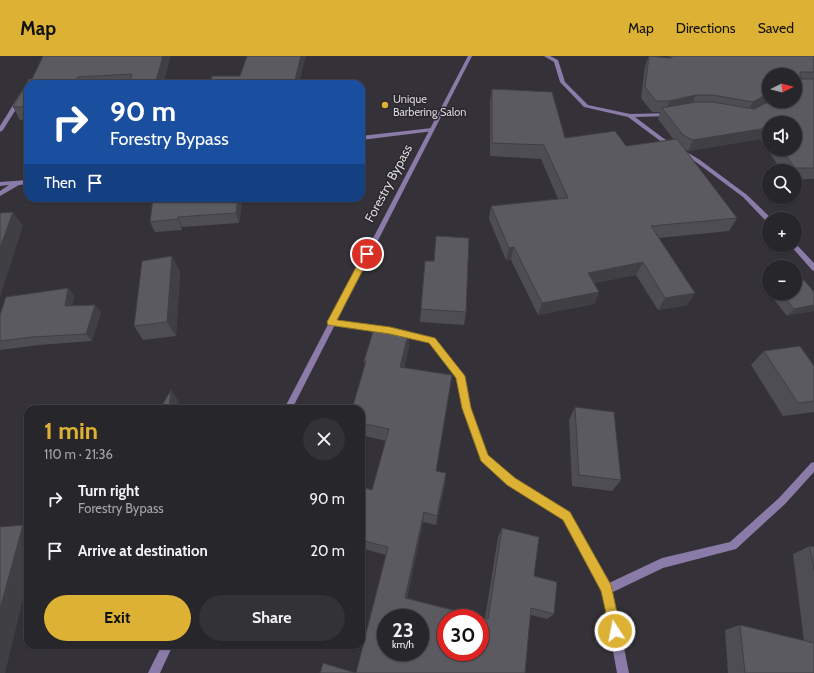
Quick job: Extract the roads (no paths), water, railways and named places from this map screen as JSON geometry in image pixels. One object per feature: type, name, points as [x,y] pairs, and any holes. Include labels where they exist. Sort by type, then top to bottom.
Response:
[{"type":"street","name":"Forestry Bypass","points":[[290,405],[470,56]]},
{"type":"street","points":[[546,56],[556,61],[563,82],[586,106],[630,116],[665,115],[678,112]]},
{"type":"street","points":[[0,130],[24,93]]},
{"type":"street","points":[[630,116],[661,139],[698,161],[745,196],[762,213]]},
{"type":"street","points":[[365,138],[432,130]]},
{"type":"street","points":[[0,184],[24,182]]},
{"type":"street","points":[[0,194],[17,183]]},
{"type":"street","points":[[799,252],[814,268]]},
{"type":"street","points":[[332,322],[390,331],[432,340],[460,376],[466,408],[484,458],[511,481],[566,516],[607,589],[623,673]]},
{"type":"street","points":[[607,589],[662,563],[732,546],[782,501],[814,466]]},
{"type":"street","points":[[154,673],[166,649]]},
{"type":"place","name":"Unique Barbering Salon","points":[[385,105]]}]
